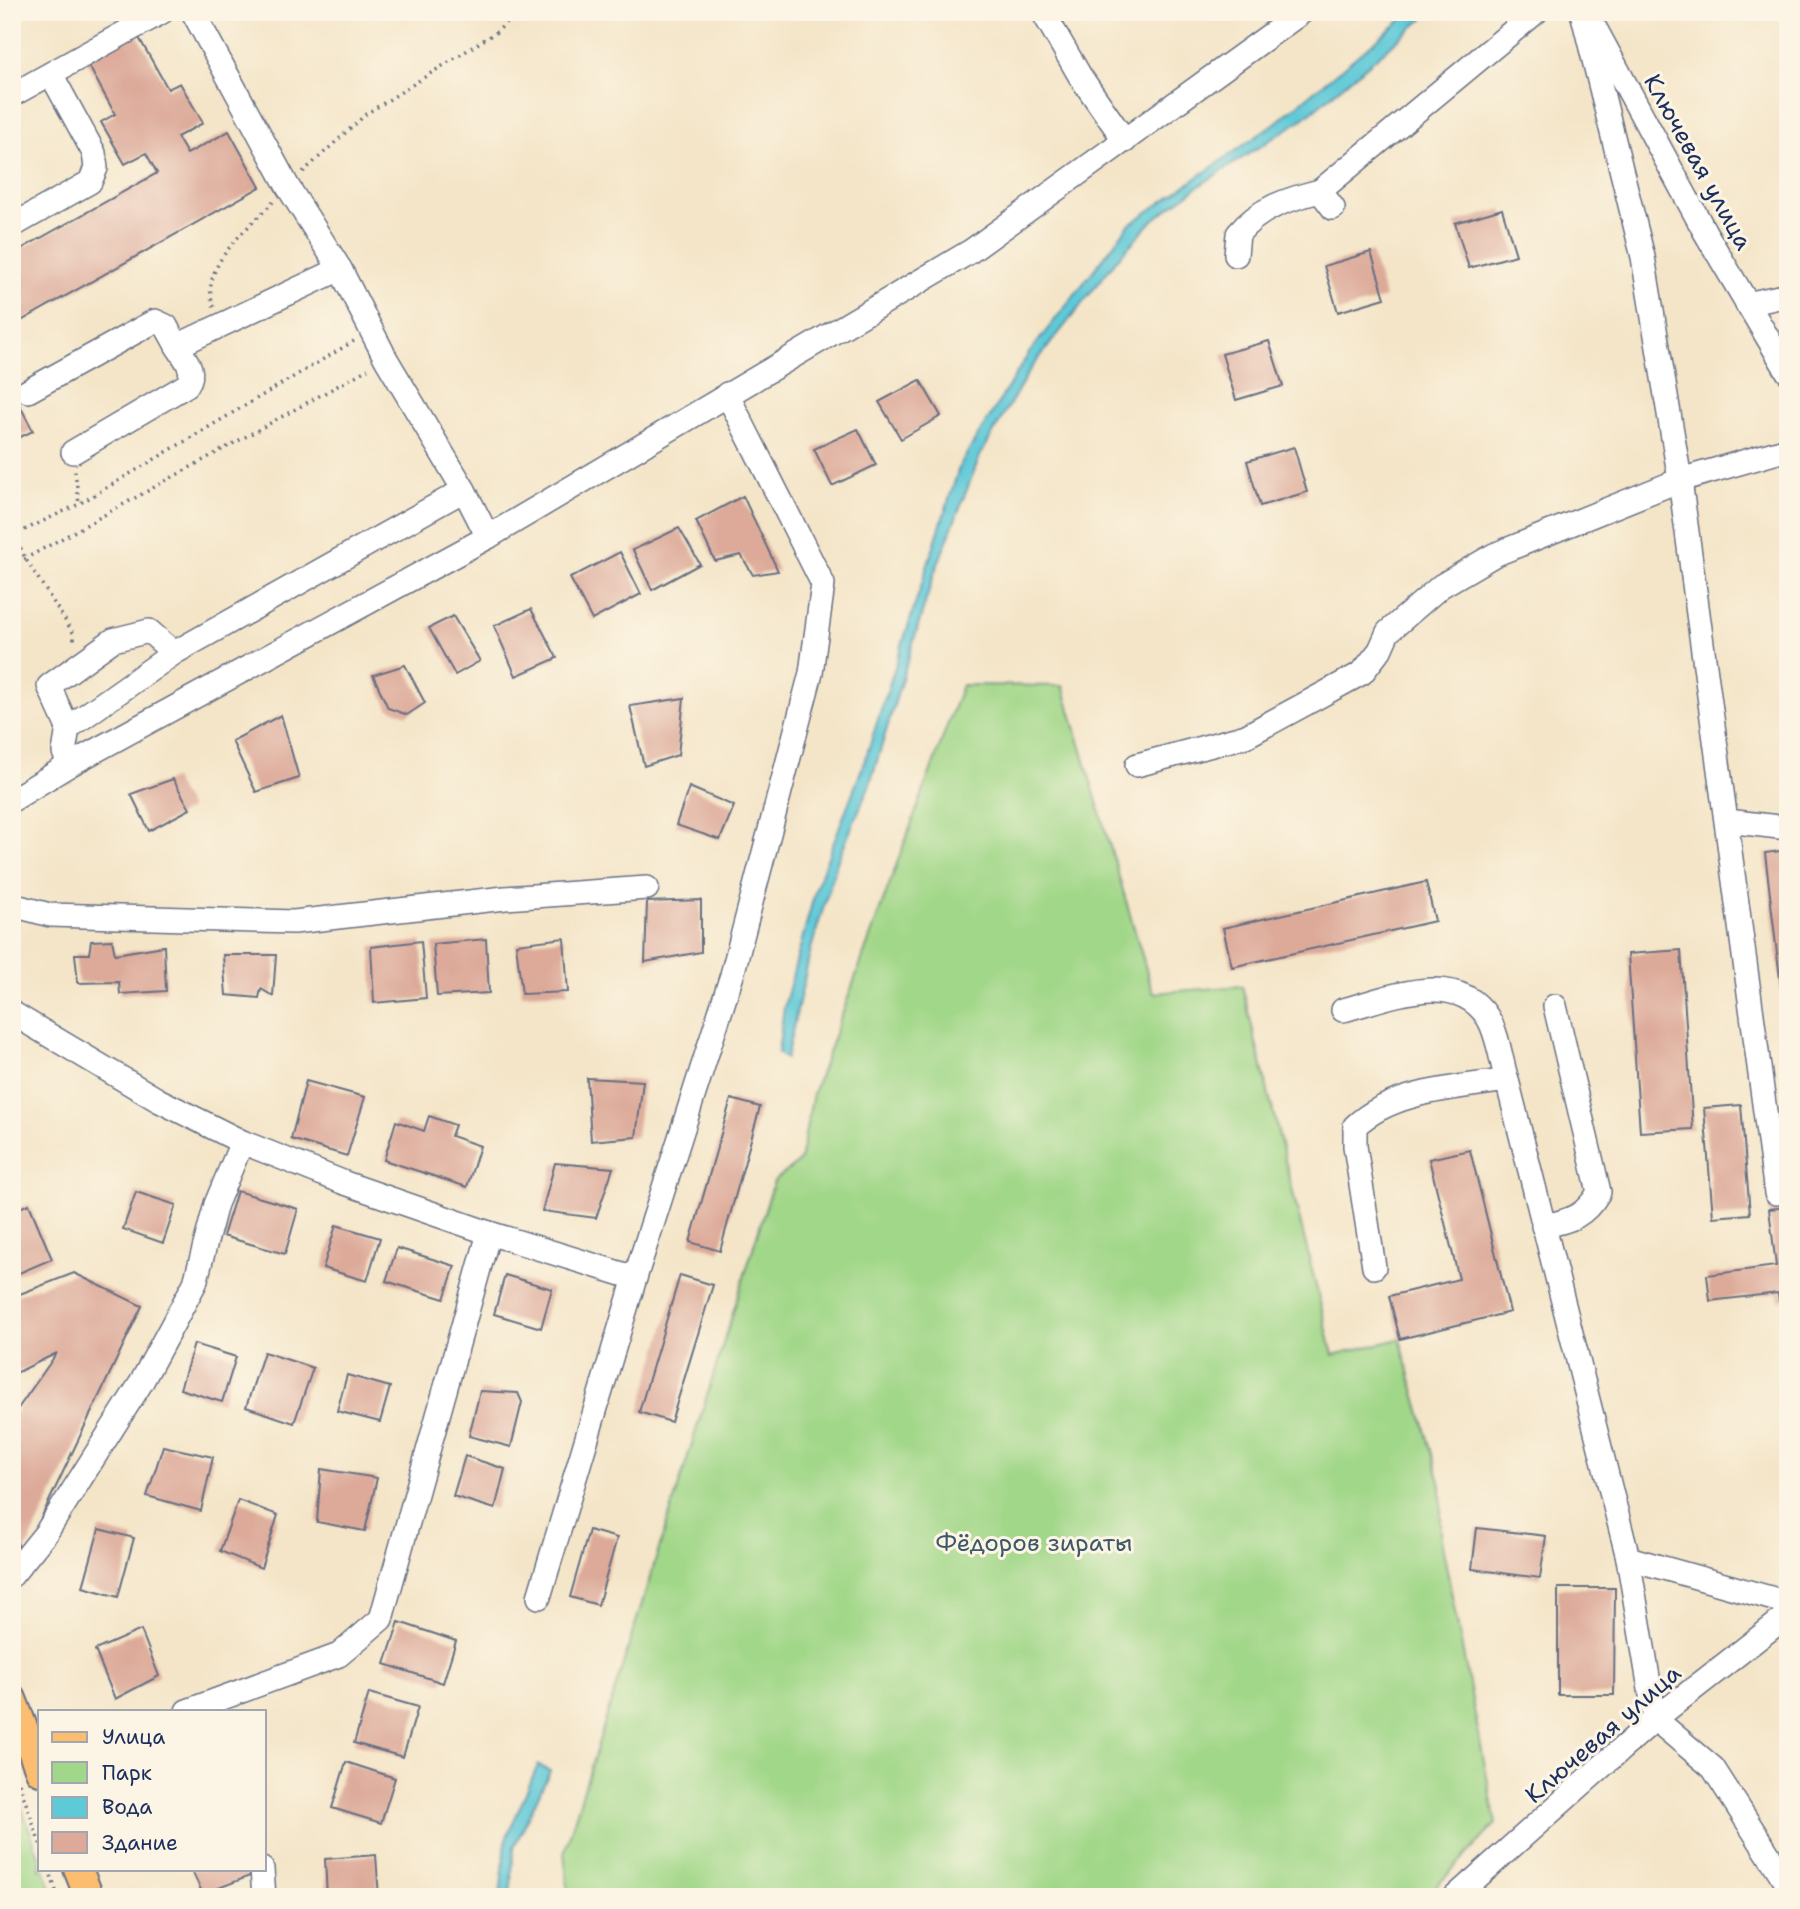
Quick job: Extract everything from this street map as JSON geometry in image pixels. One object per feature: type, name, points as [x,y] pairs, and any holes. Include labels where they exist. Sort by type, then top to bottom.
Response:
[{"type":"main road","points":[[12,1699],[29,1776]]},
{"type":"main road","points":[[78,1870],[89,1897]]},
{"type":"street","points":[[12,95],[162,12]]},
{"type":"street","points":[[193,12],[288,187],[340,269],[370,332],[464,490],[488,537]]},
{"type":"street","points":[[1043,12],[1080,76],[1125,141]]},
{"type":"street","points":[[12,800],[69,765],[488,537],[971,251],[1302,12]]},
{"type":"street","points":[[1236,255],[1238,234],[1259,213],[1290,198],[1326,199],[1535,12]]},
{"type":"street","points":[[1584,12],[1643,257],[1680,480],[1776,1193]]},
{"type":"street","name":"Ключевая улица","points":[[1584,12],[1788,372]]},
{"type":"street","points":[[12,226],[90,182],[96,168],[94,153],[51,74]]},
{"type":"street","points":[[177,346],[340,269]]},
{"type":"street","points":[[1748,304],[1788,295]]},
{"type":"street","points":[[28,391],[155,321],[166,326],[192,370],[192,378],[187,385],[73,452]]},
{"type":"street","points":[[539,1597],[635,1278],[732,975],[811,673],[823,584],[727,394]]},
{"type":"street","points":[[1137,765],[1246,736],[1362,673],[1380,650],[1388,632],[1452,580],[1494,555],[1680,480],[1788,449]]},
{"type":"street","points":[[68,727],[174,653],[464,490]]},
{"type":"street","points":[[69,765],[64,752],[68,727],[49,686],[113,640],[149,631],[174,653]]},
{"type":"street","points":[[1727,821],[1788,828]]},
{"type":"street","points":[[12,905],[50,915],[182,922],[294,922],[505,898],[646,888]]},
{"type":"street","points":[[1343,1010],[1428,988],[1468,997],[1488,1018],[1507,1080],[1628,1558],[1655,1720],[1713,1768],[1788,1885]]},
{"type":"street","points":[[1543,1226],[1573,1220],[1589,1209],[1599,1192],[1555,1006]]},
{"type":"street","points":[[12,1013],[158,1100],[242,1142],[345,1183],[489,1233],[635,1278]]},
{"type":"street","points":[[1374,1267],[1354,1146],[1355,1126],[1371,1110],[1421,1094],[1507,1080]]},
{"type":"street","points":[[12,1575],[46,1533],[141,1383],[195,1283],[216,1204],[242,1142]]},
{"type":"street","points":[[193,1710],[232,1703],[338,1655],[381,1619],[489,1233]]},
{"type":"street","points":[[1628,1558],[1788,1602]]},
{"type":"street","name":"Ключевая улица","points":[[1455,1897],[1655,1720],[1788,1615]]},
{"type":"street","points":[[262,1870],[264,1897]]},
{"type":"path","points":[[226,322],[213,305],[209,291],[210,278],[233,244],[288,187],[366,114],[498,31],[516,12]]},
{"type":"path","points":[[72,670],[74,634],[25,558],[14,536],[79,503],[370,332]]},
{"type":"path","points":[[12,566],[386,359]]},
{"type":"path","points":[[73,452],[79,503]]},
{"type":"path","points":[[29,1776],[38,1832]]},
{"type":"path","points":[[49,1870],[58,1897]]},
{"type":"green space","name":"Фёдоров зираты","points":[[962,685],[1063,686],[1153,993],[1242,986],[1333,1355],[1400,1339],[1441,1486],[1441,1539],[1496,1824],[1426,1897],[569,1897],[564,1853],[774,1181],[800,1161],[813,1094]]},
{"type":"green space","points":[[12,1781],[38,1853],[38,1870],[44,1870],[54,1897],[12,1897]]},
{"type":"water","points":[[1411,12],[1431,12],[1304,118],[1196,188],[1154,219],[1119,257],[1029,371],[980,456],[934,574],[870,784],[837,862],[811,949],[786,1059],[778,1053],[784,1007],[816,888],[864,763],[960,465],[1029,353],[1129,225],[1274,124]]},
{"type":"water","points":[[538,1765],[550,1771],[514,1847],[510,1897],[500,1897],[506,1839]]},
{"type":"building","points":[[134,29],[168,89],[180,83],[203,123],[177,137],[187,154],[229,131],[260,187],[12,326],[12,254],[157,173],[146,153],[125,164],[101,122],[115,114],[84,57]]},
{"type":"building","points":[[1502,209],[1516,255],[1469,268],[1455,223]]},
{"type":"building","points":[[1371,252],[1385,298],[1338,312],[1324,266]]},
{"type":"building","points":[[1269,341],[1283,386],[1236,400],[1222,354]]},
{"type":"building","points":[[920,380],[941,416],[901,439],[879,402]]},
{"type":"building","points":[[12,390],[33,431],[12,441]]},
{"type":"building","points":[[858,429],[876,465],[832,486],[814,449]]},
{"type":"building","points":[[1294,447],[1307,492],[1260,506],[1247,461]]},
{"type":"building","points":[[743,496],[778,571],[753,575],[741,555],[715,561],[696,521]]},
{"type":"building","points":[[679,528],[700,564],[652,590],[633,550]]},
{"type":"building","points":[[620,552],[641,594],[592,620],[570,578]]},
{"type":"building","points":[[531,609],[557,658],[516,676],[494,626]]},
{"type":"building","points":[[453,616],[480,661],[455,675],[429,628]]},
{"type":"building","points":[[405,665],[425,703],[407,715],[388,708],[373,675]]},
{"type":"building","points":[[684,698],[678,755],[644,766],[630,706]]},
{"type":"building","points":[[281,715],[299,778],[256,792],[232,741]]},
{"type":"building","points":[[173,779],[190,809],[149,831],[131,794]]},
{"type":"building","points":[[689,787],[734,806],[720,840],[676,825]]},
{"type":"building","points":[[1788,850],[1788,1029],[1786,1029],[1765,853]]},
{"type":"building","points":[[1426,882],[1435,921],[1232,967],[1223,928]]},
{"type":"building","points":[[701,900],[701,952],[645,962],[647,902]]},
{"type":"building","points":[[564,938],[568,992],[522,994],[516,944]]},
{"type":"building","points":[[486,939],[489,993],[437,996],[433,944]]},
{"type":"building","points":[[112,940],[115,954],[164,946],[166,991],[120,994],[119,982],[78,983],[75,954],[89,954],[91,941]]},
{"type":"building","points":[[421,941],[426,998],[374,1003],[371,947]]},
{"type":"building","points":[[1681,950],[1693,1129],[1640,1132],[1628,954]]},
{"type":"building","points":[[223,955],[276,955],[273,996],[261,989],[259,998],[226,995]]},
{"type":"building","points":[[587,1078],[643,1081],[636,1137],[591,1141]]},
{"type":"building","points":[[306,1081],[365,1097],[347,1156],[291,1139]]},
{"type":"building","points":[[731,1099],[760,1107],[720,1251],[690,1242]]},
{"type":"building","points":[[1741,1105],[1750,1214],[1713,1217],[1704,1108]]},
{"type":"building","points":[[429,1116],[455,1125],[451,1136],[480,1146],[467,1187],[384,1160],[396,1121],[424,1131]]},
{"type":"building","points":[[1470,1150],[1510,1312],[1400,1339],[1389,1296],[1459,1279],[1429,1159]]},
{"type":"building","points":[[555,1163],[613,1168],[596,1218],[542,1211]]},
{"type":"building","points":[[237,1191],[298,1209],[285,1254],[223,1236]]},
{"type":"building","points":[[136,1192],[176,1205],[163,1243],[123,1229]]},
{"type":"building","points":[[29,1204],[52,1259],[12,1276],[12,1211]]},
{"type":"building","points":[[1788,1207],[1788,1300],[1779,1301],[1778,1293],[1710,1301],[1707,1275],[1776,1266],[1769,1209]]},
{"type":"building","points":[[336,1225],[380,1238],[367,1281],[323,1268]]},
{"type":"building","points":[[397,1248],[455,1266],[444,1299],[386,1281]]},
{"type":"building","points":[[74,1273],[142,1306],[23,1556],[12,1532],[12,1417],[57,1353],[12,1375],[12,1297]]},
{"type":"building","points":[[505,1275],[552,1289],[541,1328],[494,1314]]},
{"type":"building","points":[[680,1275],[713,1285],[671,1422],[639,1412]]},
{"type":"building","points":[[194,1344],[236,1357],[222,1402],[180,1389]]},
{"type":"building","points":[[264,1352],[313,1368],[294,1423],[246,1407]]},
{"type":"building","points":[[347,1375],[390,1387],[380,1422],[337,1411]]},
{"type":"building","points":[[480,1391],[518,1393],[522,1402],[511,1447],[469,1436]]},
{"type":"building","points":[[163,1446],[213,1457],[201,1511],[147,1496]]},
{"type":"building","points":[[465,1456],[505,1469],[495,1509],[453,1496]]},
{"type":"building","points":[[321,1469],[377,1478],[365,1531],[317,1522]]},
{"type":"building","points":[[238,1500],[278,1515],[261,1568],[220,1551]]},
{"type":"building","points":[[1477,1528],[1546,1536],[1540,1578],[1472,1569]]},
{"type":"building","points":[[99,1529],[134,1538],[118,1597],[83,1587]]},
{"type":"building","points":[[589,1530],[617,1538],[598,1605],[570,1597]]},
{"type":"building","points":[[1558,1588],[1615,1588],[1614,1695],[1558,1695]]},
{"type":"building","points":[[399,1622],[456,1641],[443,1683],[385,1664]]},
{"type":"building","points":[[141,1630],[159,1676],[115,1699],[95,1650]]},
{"type":"building","points":[[369,1693],[418,1707],[403,1757],[354,1743]]},
{"type":"building","points":[[346,1762],[395,1778],[381,1823],[332,1808]]},
{"type":"building","points":[[376,1855],[379,1897],[327,1897],[325,1859]]},
{"type":"building","points":[[191,1870],[253,1870],[255,1874],[203,1894]]}]
